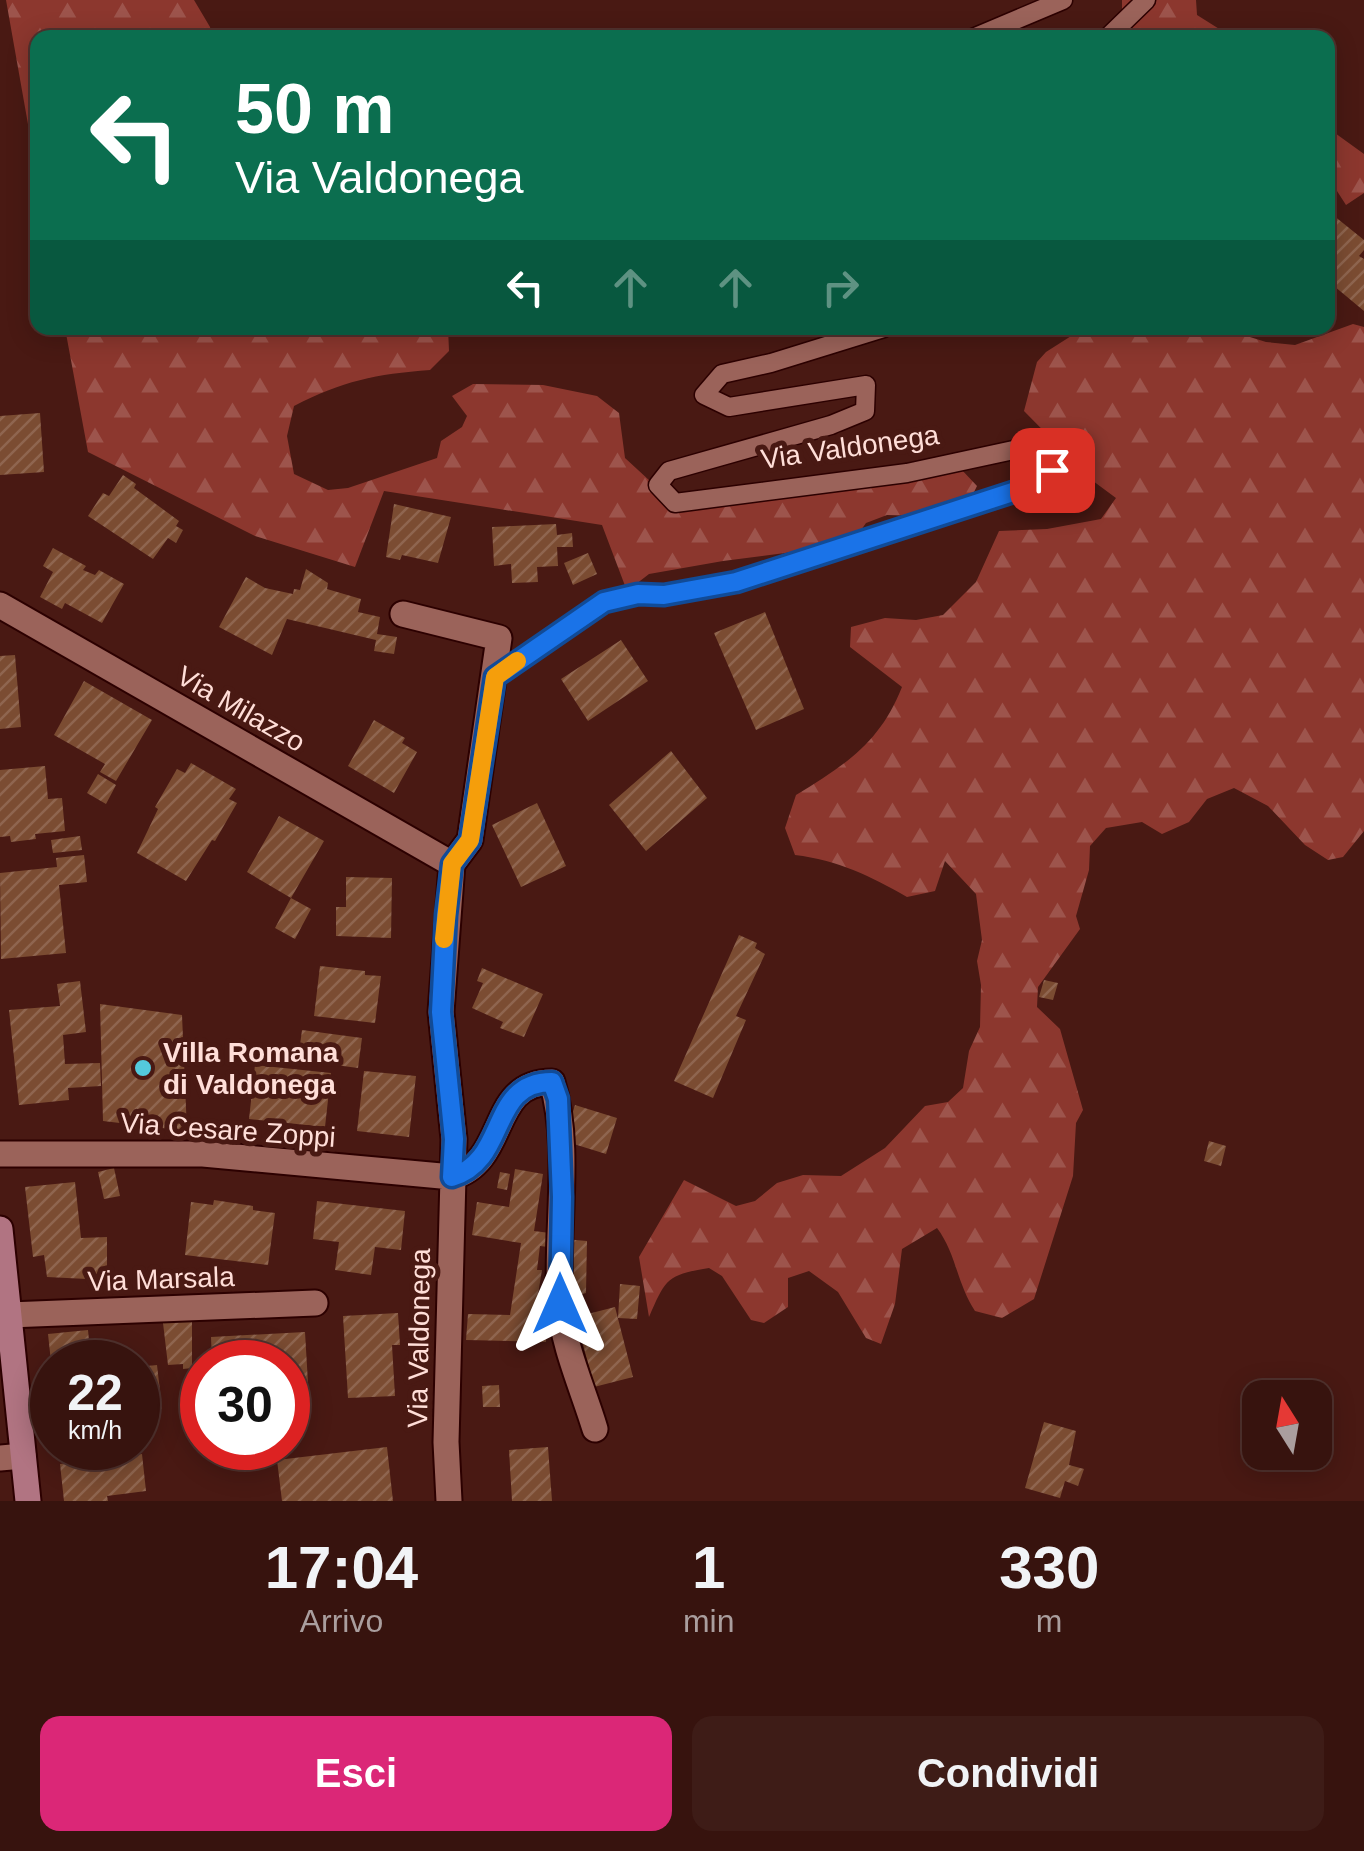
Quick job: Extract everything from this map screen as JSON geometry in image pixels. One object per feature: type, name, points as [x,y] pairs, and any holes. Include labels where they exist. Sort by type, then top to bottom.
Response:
[{"type":"street","name":"Via Milazzo","points":[[0,605],[452,864]]},
{"type":"street","name":"Via Valdonega","points":[[402,614],[499,638],[470,840],[452,864],[441,1012],[454,1139],[446,1442],[449,1501]]},
{"type":"street","points":[[452,1177],[475,1167],[515,1094],[535,1082],[552,1082],[558,1099],[562,1314],[595,1429]]},
{"type":"street","name":"Via Cesare Zoppi","points":[[0,1154],[203,1154],[452,1177]]},
{"type":"street","points":[[0,1230],[9,1315],[11,1457],[28,1501]]},
{"type":"street","name":"Via Marsala","points":[[9,1315],[315,1303]]},
{"type":"lane","points":[[992,30],[1063,0]]},
{"type":"lane","points":[[1116,30],[1146,0]]},
{"type":"lane","name":"Via Valdonega","points":[[495,677],[604,602],[736,582],[1022,489],[1052,470],[1045,448],[1018,449],[908,473],[675,503],[658,486],[669,471],[831,425],[865,411],[866,385],[729,407],[704,395],[722,374],[771,364],[862,335]]},
{"type":"green space","points":[[6,0],[194,0],[211,30],[30,30],[30,135]]},
{"type":"green space","points":[[1122,0],[1196,0],[1197,15],[1221,30],[1122,30]]},
{"type":"green space","points":[[1335,133],[1364,154],[1364,193],[1346,205],[1337,191]]},
{"type":"green space","points":[[1353,324],[1364,327],[1364,831],[1343,857],[1328,860],[1305,845],[1268,806],[1234,788],[1207,799],[1189,822],[1162,834],[1142,822],[1106,828],[1090,846],[1089,870],[1076,916],[1080,929],[1038,987],[1037,1007],[1060,1029],[1083,1110],[1076,1123],[1073,1176],[1034,1299],[1002,1318],[975,1311],[937,1228],[902,1249],[895,1304],[881,1344],[866,1338],[838,1292],[809,1271],[788,1278],[788,1307],[764,1323],[751,1320],[722,1276],[709,1268],[670,1280],[649,1317],[639,1257],[684,1180],[736,1206],[755,1201],[777,1183],[803,1175],[841,1176],[885,1148],[925,1106],[948,1102],[963,1088],[969,1051],[980,1027],[977,961],[982,940],[976,894],[945,861],[935,891],[907,897],[853,870],[795,855],[785,828],[796,795],[872,738],[902,687],[850,647],[851,627],[885,618],[916,620],[943,615],[976,582],[999,531],[1047,529],[1101,519],[1116,498],[1093,481],[1024,411],[1037,362],[1073,335],[1244,335],[1295,345],[1323,335],[1335,335],[1335,331]]},
{"type":"green space","points":[[66,335],[448,335],[449,351],[430,370],[360,380],[294,406],[287,436],[294,474],[328,490],[348,488],[437,458],[441,441],[462,427],[467,416],[452,396],[473,384],[543,385],[597,396],[619,413],[625,458],[672,497],[929,460],[960,468],[977,486],[970,500],[924,516],[887,515],[866,523],[851,544],[822,556],[800,551],[649,574],[627,591],[602,525],[384,491],[355,567],[255,536],[88,452]]},
{"type":"building","points":[[1335,217],[1364,240],[1359,256],[1364,259],[1364,311],[1335,287]]},
{"type":"building","points":[[40,413],[44,472],[0,475],[0,416]]},
{"type":"building","points":[[123,475],[136,484],[134,488],[179,521],[176,526],[183,530],[176,543],[168,538],[153,559],[88,516],[103,493],[109,496]]},
{"type":"building","points":[[394,504],[451,517],[438,563],[402,555],[400,560],[386,557]]},
{"type":"building","points":[[556,524],[557,535],[572,533],[573,547],[557,547],[558,566],[537,567],[538,582],[512,583],[511,564],[494,566],[492,527]]},
{"type":"building","points":[[53,548],[86,566],[83,570],[95,575],[99,570],[124,584],[102,623],[65,603],[62,609],[40,597],[53,572],[43,566]]},
{"type":"building","points":[[588,553],[597,574],[573,585],[564,563]]},
{"type":"building","points":[[306,569],[328,583],[327,589],[361,599],[358,612],[380,617],[377,634],[397,637],[394,654],[374,651],[376,640],[287,619],[272,655],[219,627],[246,577],[265,588],[293,594],[294,589],[300,590]]},
{"type":"building","points":[[765,612],[804,709],[756,730],[714,633]]},
{"type":"building","points":[[621,640],[648,681],[588,721],[561,679]]},
{"type":"building","points":[[15,655],[21,727],[0,729],[0,656]]},
{"type":"building","points":[[84,681],[152,720],[116,781],[100,772],[105,764],[54,735]]},
{"type":"building","points":[[374,720],[405,738],[402,743],[417,752],[394,793],[348,766]]},
{"type":"building","points":[[671,751],[707,798],[646,851],[609,805]]},
{"type":"building","points":[[191,763],[236,789],[229,799],[237,803],[186,881],[137,853],[158,809],[155,807],[177,769],[185,773]]},
{"type":"building","points":[[45,766],[48,799],[62,798],[65,831],[35,834],[36,839],[11,842],[10,836],[0,837],[0,770]]},
{"type":"building","points":[[98,774],[116,785],[106,804],[87,793]]},
{"type":"building","points":[[537,803],[566,866],[521,887],[492,825]]},
{"type":"building","points":[[279,816],[324,841],[291,898],[247,872]]},
{"type":"building","points":[[80,836],[82,850],[53,853],[51,840]]},
{"type":"building","points":[[84,855],[87,882],[59,885],[66,953],[1,959],[0,873],[57,867],[56,858]]},
{"type":"building","points":[[346,877],[392,878],[391,938],[336,936],[336,907],[346,907]]},
{"type":"building","points":[[291,898],[311,909],[295,939],[275,928]]},
{"type":"building","points":[[739,935],[757,943],[755,948],[765,954],[736,1016],[746,1020],[713,1098],[674,1081]]},
{"type":"building","points":[[320,966],[381,976],[375,1023],[314,1016]]},
{"type":"building","points":[[482,968],[543,994],[524,1037],[500,1028],[503,1022],[472,1008],[483,983],[477,981]]},
{"type":"building","points":[[1044,980],[1058,983],[1053,1000],[1039,997]]},
{"type":"building","points":[[80,981],[86,1032],[63,1035],[65,1064],[100,1063],[101,1086],[68,1088],[69,1100],[19,1105],[9,1010],[60,1006],[57,984]]},
{"type":"building","name":"Villa Romana di Valdonega","points":[[100,1004],[182,1015],[187,1131],[103,1121]]},
{"type":"building","points":[[302,1030],[362,1038],[358,1068],[298,1060]]},
{"type":"building","points":[[255,1065],[331,1073],[325,1127],[249,1119]]},
{"type":"building","points":[[364,1071],[416,1076],[409,1137],[357,1131]]},
{"type":"building","points":[[575,1105],[617,1118],[606,1154],[564,1141]]},
{"type":"building","points":[[1209,1141],[1226,1146],[1221,1166],[1204,1161]]},
{"type":"building","points":[[114,1168],[120,1196],[104,1199],[98,1172]]},
{"type":"building","points":[[515,1169],[543,1174],[534,1231],[550,1233],[548,1247],[540,1246],[537,1270],[542,1270],[534,1319],[547,1317],[546,1342],[466,1340],[468,1314],[510,1315],[521,1243],[472,1235],[477,1202],[509,1207]]},
{"type":"building","points":[[500,1172],[510,1174],[507,1190],[497,1188]]},
{"type":"building","points":[[75,1182],[81,1238],[107,1237],[107,1280],[47,1277],[44,1255],[33,1257],[25,1187]]},
{"type":"building","points":[[214,1200],[275,1213],[268,1265],[185,1255],[191,1202],[213,1205]]},
{"type":"building","points":[[317,1201],[405,1211],[401,1250],[375,1247],[371,1275],[335,1270],[339,1242],[313,1239]]},
{"type":"building","points":[[564,1239],[587,1241],[586,1293],[564,1300]]},
{"type":"building","points":[[620,1284],[640,1286],[637,1319],[618,1318]]},
{"type":"building","points":[[615,1307],[633,1377],[594,1387],[576,1317]]},
{"type":"building","points":[[398,1313],[400,1345],[392,1345],[395,1396],[348,1398],[343,1316]]},
{"type":"building","points":[[192,1321],[192,1340],[180,1340],[180,1364],[168,1365],[163,1323]]},
{"type":"building","points":[[88,1330],[89,1340],[49,1340],[48,1334]]},
{"type":"building","points":[[305,1332],[305,1340],[211,1340]]},
{"type":"building","points":[[499,1385],[500,1407],[483,1407],[482,1386]]},
{"type":"building","points":[[1044,1422],[1076,1431],[1069,1465],[1084,1469],[1078,1486],[1065,1481],[1060,1498],[1025,1488]]},
{"type":"building","points":[[387,1447],[393,1501],[282,1501],[278,1470],[310,1470],[310,1456]]},
{"type":"building","points":[[548,1447],[552,1501],[512,1501],[509,1450]]},
{"type":"building","points":[[61,1470],[144,1470],[146,1491],[107,1496],[108,1501],[64,1501]]},
{"type":"slow traffic","points":[[444,939],[452,864],[470,840],[495,677],[517,661]]},
{"type":"place","name":"Villa Romana di Valdonega","points":[[143,1068]]},
{"type":"route","points":[[560,1304],[562,1197],[558,1099],[552,1082],[535,1082],[515,1094],[475,1167],[452,1177],[454,1139],[441,1012],[446,915],[452,864],[470,840],[495,677],[604,602],[736,582],[1022,489],[1052,470]]}]
